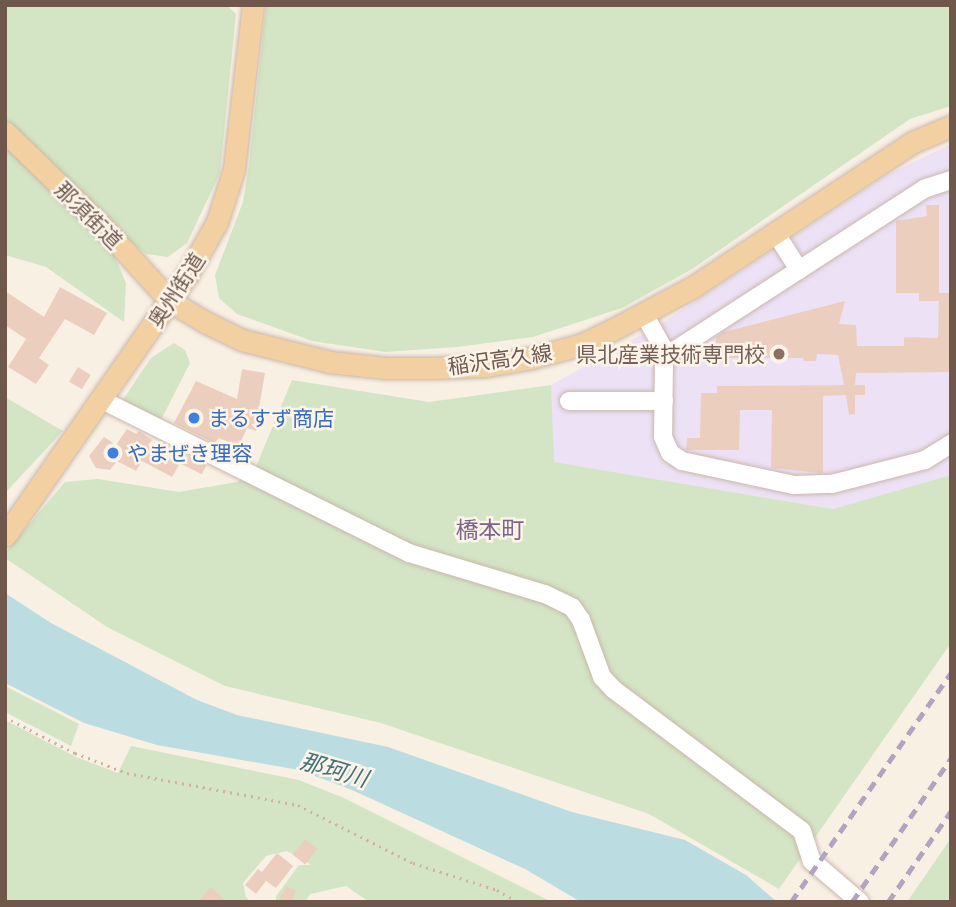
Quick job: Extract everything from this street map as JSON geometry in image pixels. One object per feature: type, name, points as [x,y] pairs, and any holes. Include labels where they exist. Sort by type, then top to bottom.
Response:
[{"type":"main road","name":"奥州街道","points":[[5,536],[170,301],[202,253],[217,222],[234,169],[253,5]]},
{"type":"main road","name":"稲沢高久線","points":[[170,301],[242,340],[318,360],[386,369],[486,366],[532,358],[583,344],[644,314],[693,286],[913,142],[951,126]]},
{"type":"main road","name":"那須街道","points":[[5,132],[102,226],[170,301]]},
{"type":"lane","points":[[951,180],[924,189],[667,355],[664,360],[663,437],[670,453],[682,461],[794,485],[832,484],[925,460],[951,444]]},
{"type":"lane","points":[[775,232],[799,270]]},
{"type":"lane","points":[[644,314],[667,355]]},
{"type":"lane","points":[[102,400],[409,553],[545,594],[572,607],[581,620],[602,677],[613,689],[802,831],[812,861],[860,902]]},
{"type":"lane","points":[[569,401],[664,401]]},
{"type":"path","points":[[5,717],[127,774],[298,805],[413,863],[497,890],[519,902]]},
{"type":"shaded area","name":"県北産業技術専門校","points":[[951,144],[951,475],[833,509],[553,462],[551,385],[662,323],[887,175]]},
{"type":"green space","points":[[5,5],[227,5],[236,14],[220,173],[187,243],[168,257],[146,254],[98,216],[126,283],[124,322],[46,267],[5,255]]},
{"type":"green space","points":[[266,5],[951,5],[951,106],[910,119],[692,269],[622,308],[533,337],[457,347],[385,352],[312,341],[237,314],[219,298],[215,275],[243,202],[249,165]]},
{"type":"green space","points":[[174,343],[185,350],[190,363],[159,424],[120,404],[151,358]]},
{"type":"green space","points":[[292,380],[429,402],[551,385],[554,462],[833,509],[951,475],[951,643],[779,889],[649,814],[381,723],[225,686],[107,627],[5,558],[5,553],[65,482],[98,479],[179,492],[237,482],[255,469]]},
{"type":"green space","points":[[5,397],[63,431],[5,493]]},
{"type":"green space","points":[[5,686],[79,724],[71,746],[5,712]]},
{"type":"green space","points":[[5,720],[76,757],[118,773],[131,746],[299,780],[344,798],[552,902],[369,902],[346,886],[310,894],[305,902],[276,902],[276,896],[299,865],[311,865],[287,851],[266,856],[243,883],[246,897],[251,902],[5,902]]},
{"type":"green space","points":[[951,838],[951,902],[907,902]]},
{"type":"water","name":"那珂川","points":[[5,593],[51,623],[197,700],[237,715],[388,747],[572,812],[685,840],[746,875],[777,902],[581,902],[525,869],[352,790],[299,770],[157,745],[84,723],[5,683]]},
{"type":"building","points":[[926,205],[939,205],[939,301],[919,301],[919,293],[896,293],[896,221],[927,216]]},
{"type":"building","points":[[60,287],[107,313],[94,335],[65,319],[39,358],[49,365],[36,384],[8,367],[26,339],[5,325],[5,291],[44,317]]},
{"type":"building","points":[[939,293],[951,293],[951,372],[856,373],[855,385],[865,385],[865,395],[855,395],[855,414],[849,415],[846,395],[823,396],[823,473],[771,468],[772,410],[740,410],[739,450],[686,450],[687,438],[700,438],[701,393],[717,393],[717,386],[844,385],[838,355],[817,354],[816,361],[804,361],[803,358],[709,358],[709,342],[716,342],[716,337],[724,332],[845,301],[839,324],[856,325],[857,346],[904,346],[904,337],[938,338]]},
{"type":"building","points":[[78,367],[91,375],[82,389],[69,381]]},
{"type":"building","points":[[242,369],[265,373],[259,408],[265,410],[256,431],[247,428],[239,446],[219,438],[214,443],[174,423],[196,381],[237,399]]},
{"type":"building","points":[[127,429],[136,434],[139,431],[152,440],[148,445],[179,465],[172,477],[142,461],[136,471],[117,461],[110,470],[96,468],[89,456],[104,437],[116,445]]},
{"type":"building","points":[[176,450],[206,465],[202,474],[171,459]]},
{"type":"building","points":[[305,839],[318,849],[305,865],[293,855]]},
{"type":"building","points":[[277,853],[293,866],[276,888],[266,881],[256,894],[245,885],[258,869],[262,872]]},
{"type":"building","points":[[286,886],[296,891],[291,902],[278,902]]},
{"type":"building","points":[[211,887],[227,902],[197,902]]},
{"type":"railway","points":[[791,902],[951,673]]},
{"type":"railway","points":[[852,902],[951,758]]},
{"type":"railway","points":[[888,902],[951,811]]},
{"type":"place","name":"県北産業技術専門校","points":[[779,354]]},
{"type":"place","name":"まるすず商店","points":[[194,418]]},
{"type":"place","name":"やまぜき理容","points":[[113,453]]},
{"type":"district","name":"橋本町","points":[[490,530]]}]
